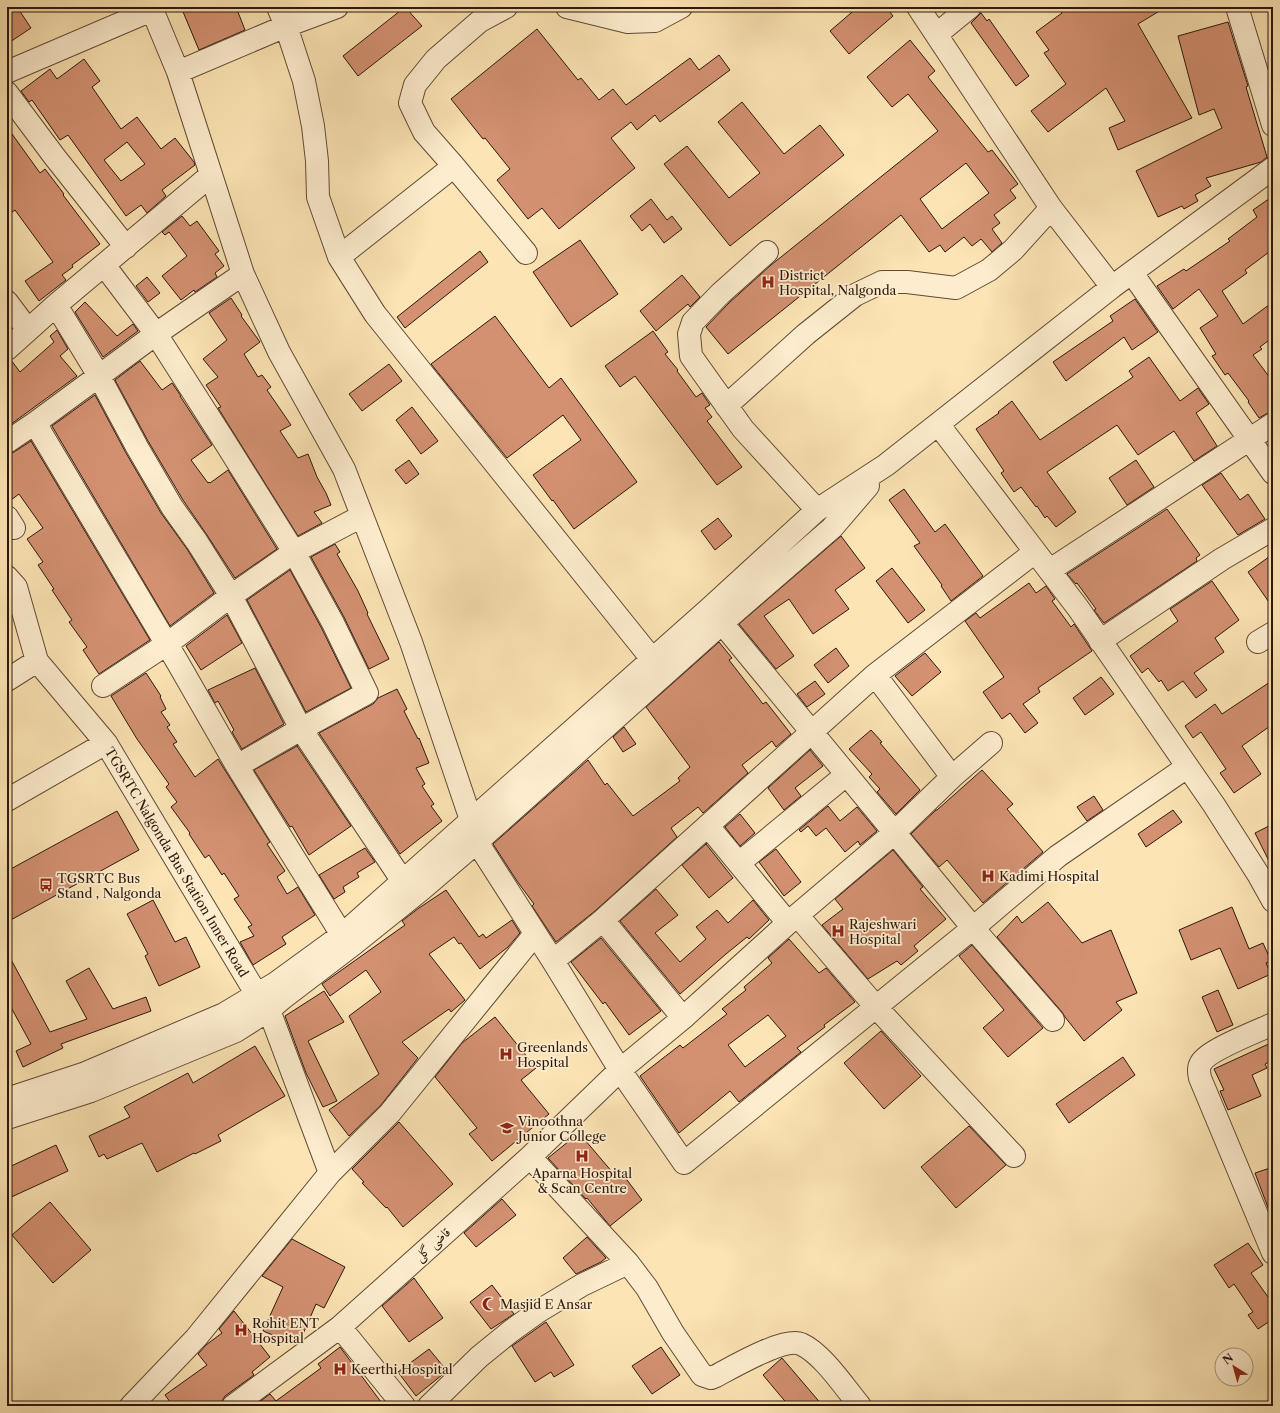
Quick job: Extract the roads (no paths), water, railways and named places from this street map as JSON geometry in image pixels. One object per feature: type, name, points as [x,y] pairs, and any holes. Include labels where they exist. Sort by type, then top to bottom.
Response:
[{"type":"street","points":[[178,72],[282,17],[337,7]]},
{"type":"street","points":[[506,7],[480,21],[436,59],[415,85],[410,103],[424,132],[526,253]]},
{"type":"street","points":[[567,7],[628,22],[655,20],[681,7]]},
{"type":"street","points":[[918,7],[1052,208],[1112,287]]},
{"type":"street","points":[[937,34],[970,7]]},
{"type":"street","points":[[1237,7],[1273,124]]},
{"type":"street","points":[[7,72],[152,8],[178,72],[242,274],[279,352],[344,470],[411,642],[477,842],[620,1070],[684,1163],[973,928],[1058,856],[1187,767]]},
{"type":"street","points":[[282,17],[304,81],[313,126],[317,160],[318,197],[340,257],[375,314],[652,659]]},
{"type":"street","points":[[7,93],[54,156],[126,247]]},
{"type":"street","points":[[340,257],[444,174],[453,165]]},
{"type":"street","points":[[7,1118],[91,1091],[236,1031],[263,1002],[342,935],[818,510],[886,466],[1112,287],[1273,168]]},
{"type":"street","points":[[7,349],[56,305],[211,175]]},
{"type":"street","points":[[726,406],[806,334],[855,295],[882,282],[908,282],[956,288],[989,270],[1014,250],[1052,208]]},
{"type":"street","points":[[767,252],[720,294],[693,322],[689,334],[692,356],[743,429],[818,510]]},
{"type":"street","points":[[104,265],[156,334],[294,552],[333,623],[367,693],[237,766]]},
{"type":"street","points":[[1132,273],[1273,473]]},
{"type":"street","points":[[7,442],[156,334],[242,274]]},
{"type":"street","points":[[7,302],[28,330]]},
{"type":"street","points":[[56,305],[99,376],[137,447],[172,507],[232,596],[301,729],[402,880]]},
{"type":"street","points":[[35,423],[167,644],[237,766],[342,935]]},
{"type":"street","points":[[938,424],[1034,552],[1050,570],[1100,641],[1232,832],[1273,901]]},
{"type":"street","points":[[1050,570],[1273,424]]},
{"type":"street","points":[[7,1099],[83,1074],[224,1014],[263,1002],[283,998],[355,943],[477,842],[722,623],[832,528],[886,466]]},
{"type":"street","points":[[103,686],[167,644],[294,552],[362,516]]},
{"type":"street","points":[[1100,641],[1222,559],[1273,529]]},
{"type":"street","points":[[553,961],[603,920],[875,675],[1034,552]]},
{"type":"street","points":[[7,577],[16,587],[37,660],[106,743]]},
{"type":"street","points":[[722,623],[973,928],[1053,1020]]},
{"type":"street","points":[[7,680],[37,660]]},
{"type":"street","points":[[875,675],[952,777]]},
{"type":"street","name":"TGSRTC Nalgonda Bus Station Inner Road","points":[[7,800],[106,743],[263,1002],[330,1173]]},
{"type":"street","name":"قاضی گلی","points":[[233,1406],[340,1327],[530,1157],[620,1070],[683,1018],[894,833],[990,743]]},
{"type":"street","points":[[739,863],[846,775]]},
{"type":"street","points":[[708,826],[739,863],[876,1007],[1014,1156]]},
{"type":"street","points":[[603,920],[683,1018]]},
{"type":"street","points":[[131,1406],[196,1338],[330,1173],[390,1112],[535,934]]},
{"type":"street","points":[[1273,1024],[1217,1050],[1202,1062],[1199,1069],[1200,1078],[1273,1253]]},
{"type":"street","points":[[530,1157],[628,1263],[647,1288],[673,1333],[698,1370],[711,1378],[768,1350],[785,1344],[800,1344],[826,1363],[860,1406]]},
{"type":"street","points":[[429,1406],[479,1357],[528,1319],[582,1285],[628,1263]]},
{"type":"street","points":[[340,1327],[404,1406]]},
{"type":"place","name":"District Hospital, Nalgonda","points":[[768,282]]},
{"type":"place","name":"Kadimi Hospital","points":[[988,876]]},
{"type":"place","name":"TGSRTC Bus Stand , Nalgonda","points":[[46,885]]},
{"type":"place","name":"Rajeshwari Hospital","points":[[838,931]]},
{"type":"place","name":"Greenlands Hospital","points":[[506,1054]]},
{"type":"place","name":"Vinoothna Junior College","points":[[507,1128]]},
{"type":"place","name":"Aparna Hospital & Scan Centre","points":[[582,1156]]},
{"type":"place","name":"Masjid E Ansar","points":[[489,1304]]},
{"type":"place","name":"Rohit ENT Hospital","points":[[241,1330]]},
{"type":"place","name":"Keerthi Hospital","points":[[340,1369]]}]
